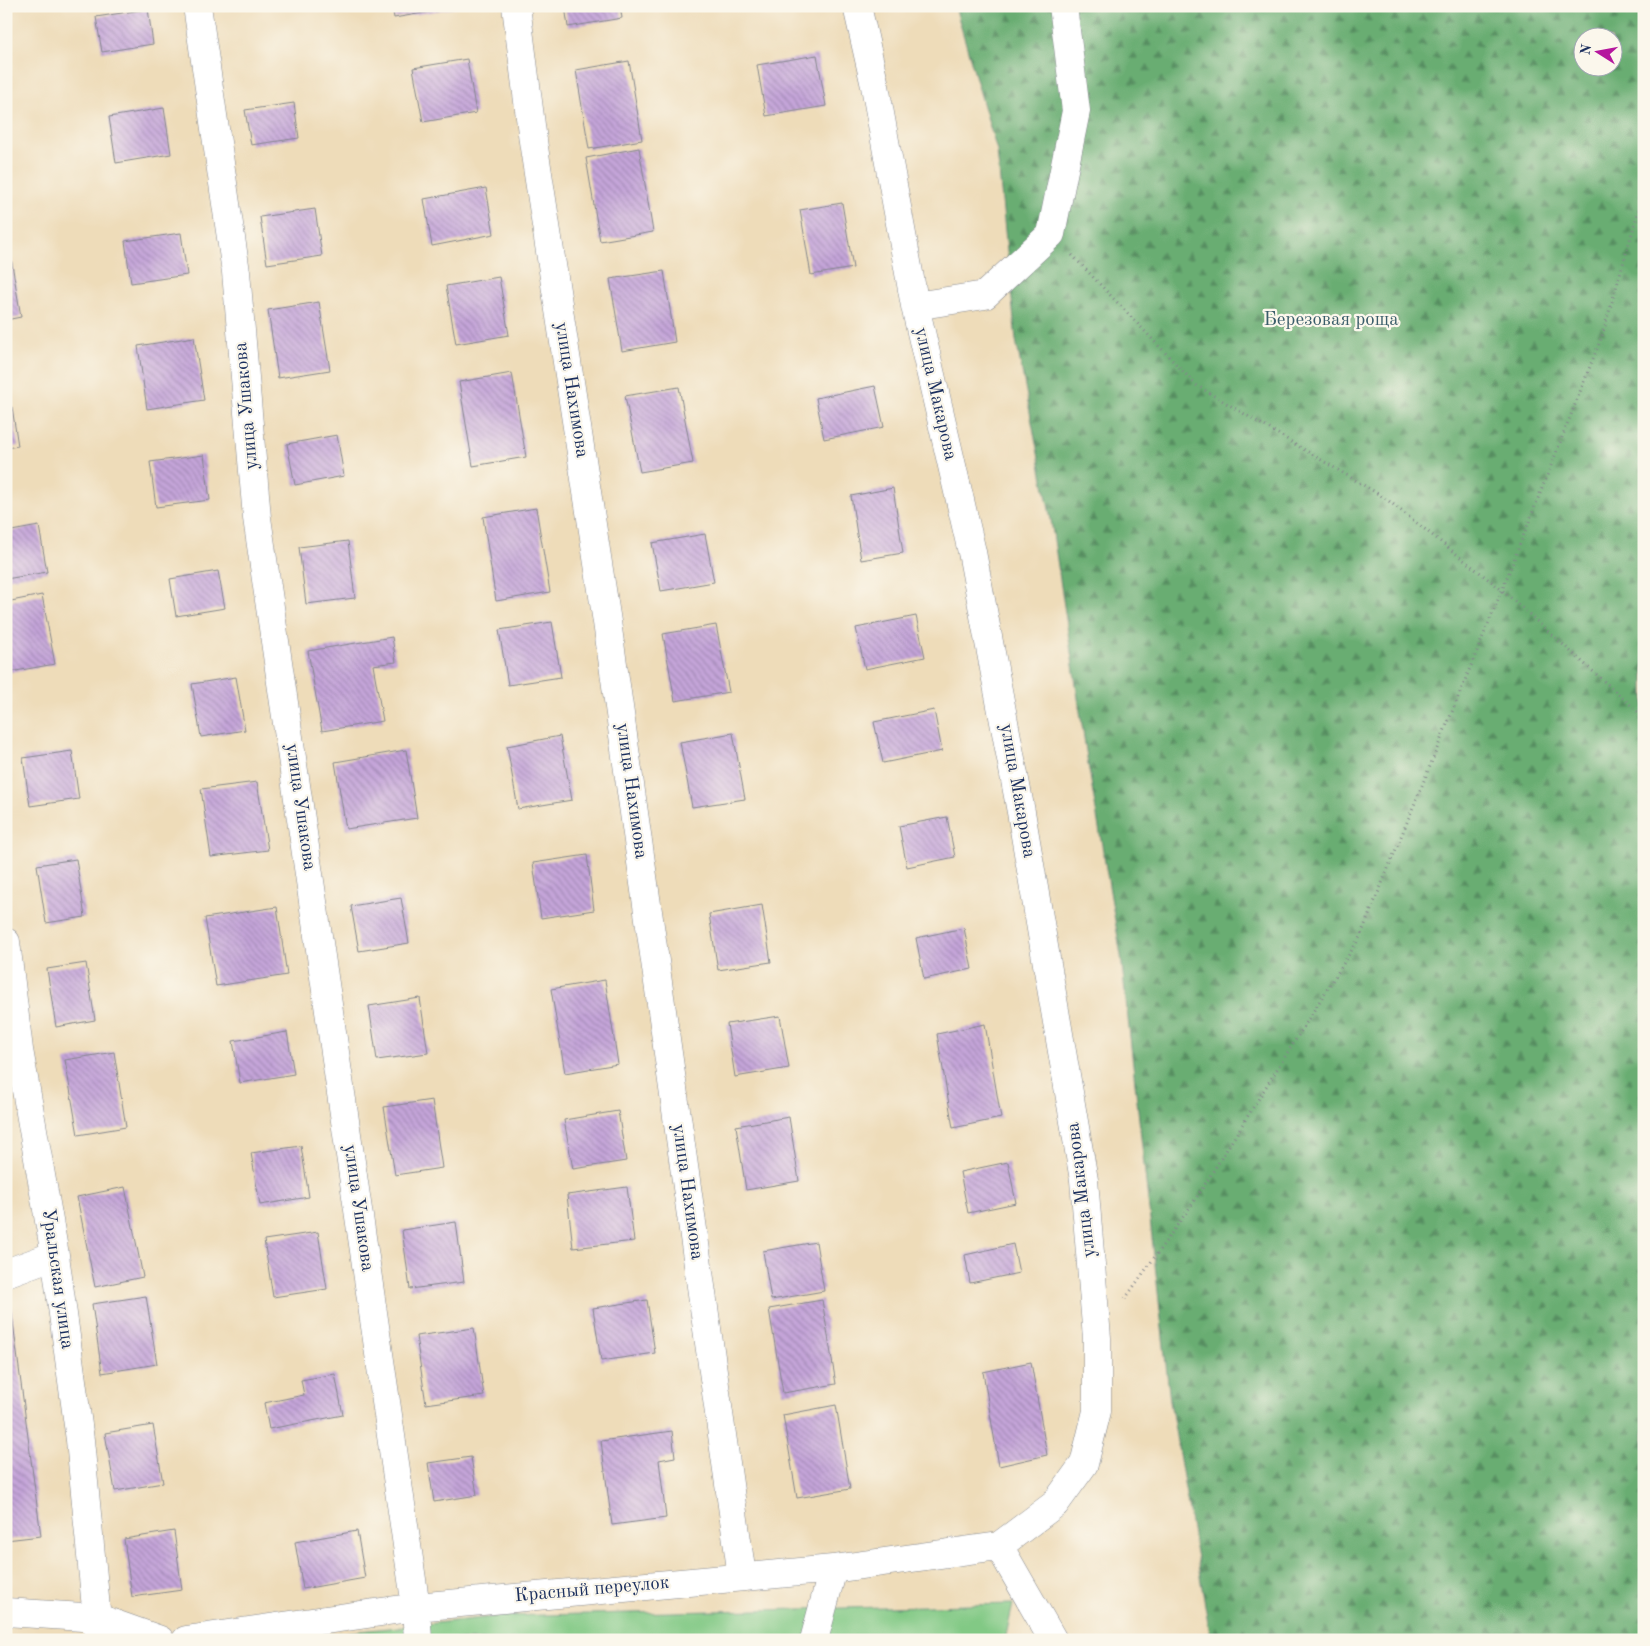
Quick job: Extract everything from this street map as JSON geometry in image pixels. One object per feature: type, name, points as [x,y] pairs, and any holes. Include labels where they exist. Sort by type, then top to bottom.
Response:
[{"type":"street","name":"улица Ушакова","points":[[197,6],[236,272],[257,518],[416,1607],[418,1640]]},
{"type":"street","name":"улица Нахимова","points":[[516,6],[533,141],[607,622],[742,1576]]},
{"type":"street","name":"улица Макарова","points":[[857,6],[876,86],[915,306],[972,552],[1021,812],[1084,1180],[1097,1338],[1096,1411],[1084,1464],[1055,1504],[999,1546]]},
{"type":"street","points":[[915,306],[985,295],[1051,234],[1076,111],[1062,6]]},
{"type":"street","name":"Уральская улица","points":[[6,942],[19,1050],[55,1255],[80,1440],[99,1629]]},
{"type":"street","points":[[6,1273],[55,1255]]},
{"type":"street","name":"Красный переулок","points":[[186,1640],[416,1607],[833,1569],[999,1546]]},
{"type":"street","points":[[999,1546],[1053,1640]]},
{"type":"street","points":[[814,1640],[833,1569]]},
{"type":"street","points":[[6,1612],[160,1640]]},
{"type":"path","points":[[1097,1338],[1195,1200],[1360,937],[1502,590],[1602,336],[1644,192]]},
{"type":"path","points":[[1051,234],[1196,385],[1384,498],[1502,590],[1644,718]]},
{"type":"green space","name":"Березовая роща","points":[[955,6],[1644,6],[1644,1640],[1211,1640],[1170,1401],[1121,955],[1088,764],[1051,520],[1016,340],[997,151]]},
{"type":"green space","points":[[1013,1604],[1005,1640],[275,1640],[502,1616]]},
{"type":"building","points":[[392,6],[459,6],[459,7],[394,18]]},
{"type":"building","points":[[565,6],[620,6],[622,18],[568,27]]},
{"type":"building","points":[[148,9],[153,44],[102,52],[96,17]]},
{"type":"building","points":[[817,55],[826,106],[766,116],[757,65]]},
{"type":"building","points":[[467,59],[476,113],[423,122],[413,68]]},
{"type":"building","points":[[629,61],[642,140],[589,149],[576,70]]},
{"type":"building","points":[[294,103],[299,138],[251,145],[245,110]]},
{"type":"building","points":[[164,108],[171,154],[116,163],[109,117]]},
{"type":"building","points":[[639,148],[653,232],[600,241],[586,158]]},
{"type":"building","points":[[486,188],[494,234],[432,246],[424,199]]},
{"type":"building","points":[[842,203],[853,268],[811,275],[800,210]]},
{"type":"building","points":[[315,209],[322,256],[267,264],[260,217]]},
{"type":"building","points":[[181,233],[187,275],[131,283],[125,241]]},
{"type":"building","points":[[9,246],[21,317],[6,320],[6,247]]},
{"type":"building","points":[[664,271],[675,342],[622,351],[610,279]]},
{"type":"building","points":[[499,277],[509,335],[456,344],[446,286]]},
{"type":"building","points":[[319,302],[330,370],[278,378],[268,310]]},
{"type":"building","points":[[194,337],[204,400],[147,409],[138,346]]},
{"type":"building","points":[[512,373],[526,457],[473,466],[459,382]]},
{"type":"building","points":[[875,386],[884,427],[824,439],[816,398]]},
{"type":"building","points":[[679,387],[693,463],[640,472],[625,396]]},
{"type":"building","points":[[12,407],[18,446],[6,448],[6,408]]},
{"type":"building","points":[[337,435],[344,476],[295,485],[287,444]]},
{"type":"building","points":[[204,455],[210,500],[156,507],[150,462]]},
{"type":"building","points":[[893,488],[903,553],[861,560],[851,496]]},
{"type":"building","points":[[536,508],[550,592],[496,601],[483,517]]},
{"type":"building","points":[[39,526],[47,572],[6,579],[6,532]]},
{"type":"building","points":[[705,534],[714,582],[661,591],[652,543]]},
{"type":"building","points":[[348,541],[355,598],[306,604],[299,547]]},
{"type":"building","points":[[218,571],[225,608],[176,616],[170,579]]},
{"type":"building","points":[[42,595],[55,664],[10,672],[6,651],[6,602]]},
{"type":"building","points":[[916,616],[925,657],[865,669],[856,628]]},
{"type":"building","points":[[552,622],[561,677],[508,685],[499,630]]},
{"type":"building","points":[[716,625],[729,692],[675,701],[663,634]]},
{"type":"building","points":[[392,637],[396,662],[373,665],[383,721],[322,731],[308,651]]},
{"type":"building","points":[[236,677],[245,730],[201,737],[192,684]]},
{"type":"building","points":[[934,710],[942,751],[883,763],[874,722]]},
{"type":"building","points":[[733,733],[745,799],[692,807],[680,742]]},
{"type":"building","points":[[560,736],[572,800],[518,809],[507,746]]},
{"type":"building","points":[[406,750],[417,818],[346,829],[335,762]]},
{"type":"building","points":[[72,751],[79,799],[30,806],[23,758]]},
{"type":"building","points":[[257,782],[268,850],[211,857],[201,789]]},
{"type":"building","points":[[947,817],[955,857],[907,867],[899,826]]},
{"type":"building","points":[[587,855],[594,910],[541,918],[533,863]]},
{"type":"building","points":[[76,859],[85,917],[46,923],[37,865]]},
{"type":"building","points":[[401,898],[409,943],[359,951],[351,906]]},
{"type":"building","points":[[762,905],[771,962],[718,970],[709,914]]},
{"type":"building","points":[[277,907],[287,975],[216,986],[205,918]]},
{"type":"building","points":[[964,928],[972,969],[924,979],[916,938]]},
{"type":"building","points":[[86,963],[95,1020],[56,1027],[47,969]]},
{"type":"building","points":[[605,980],[618,1064],[565,1073],[551,989]]},
{"type":"building","points":[[420,998],[428,1053],[377,1060],[369,1006]]},
{"type":"building","points":[[780,1016],[789,1068],[735,1077],[727,1024]]},
{"type":"building","points":[[985,1024],[1001,1118],[953,1128],[937,1034]]},
{"type":"building","points":[[287,1032],[294,1074],[240,1083],[233,1041]]},
{"type":"building","points":[[114,1052],[126,1127],[78,1135],[65,1060]]},
{"type":"building","points":[[432,1100],[442,1168],[395,1175],[384,1107]]},
{"type":"building","points":[[618,1111],[626,1161],[573,1169],[564,1120]]},
{"type":"building","points":[[789,1117],[799,1181],[746,1190],[736,1126]]},
{"type":"building","points":[[301,1146],[309,1197],[260,1205],[251,1153]]},
{"type":"building","points":[[1008,1162],[1016,1203],[968,1213],[960,1172]]},
{"type":"building","points":[[125,1187],[143,1277],[95,1287],[77,1197]]},
{"type":"building","points":[[627,1187],[634,1241],[573,1248],[567,1195]]},
{"type":"building","points":[[456,1222],[464,1282],[410,1289],[402,1230]]},
{"type":"building","points":[[318,1232],[327,1289],[273,1297],[264,1240]]},
{"type":"building","points":[[816,1242],[824,1291],[771,1300],[763,1251]]},
{"type":"building","points":[[1013,1244],[1019,1273],[970,1283],[965,1255]]},
{"type":"building","points":[[146,1296],[157,1364],[102,1373],[92,1304]]},
{"type":"building","points":[[647,1300],[655,1353],[601,1361],[593,1308]]},
{"type":"building","points":[[822,1300],[836,1384],[783,1393],[769,1309]]},
{"type":"building","points":[[11,1307],[41,1536],[6,1540],[6,1308]]},
{"type":"building","points":[[474,1328],[484,1396],[426,1404],[416,1336]]},
{"type":"building","points":[[1031,1362],[1047,1455],[999,1466],[983,1372]]},
{"type":"building","points":[[335,1374],[343,1415],[269,1429],[264,1403],[304,1395],[301,1380]]},
{"type":"building","points":[[836,1405],[850,1489],[797,1498],[783,1415]]},
{"type":"building","points":[[153,1425],[163,1483],[115,1491],[105,1433]]},
{"type":"building","points":[[672,1431],[675,1457],[659,1460],[666,1518],[612,1525],[601,1441]]},
{"type":"building","points":[[471,1457],[477,1495],[434,1502],[428,1463]]},
{"type":"building","points":[[174,1531],[182,1590],[132,1597],[124,1539]]},
{"type":"building","points":[[357,1531],[365,1578],[303,1589],[295,1542]]}]
